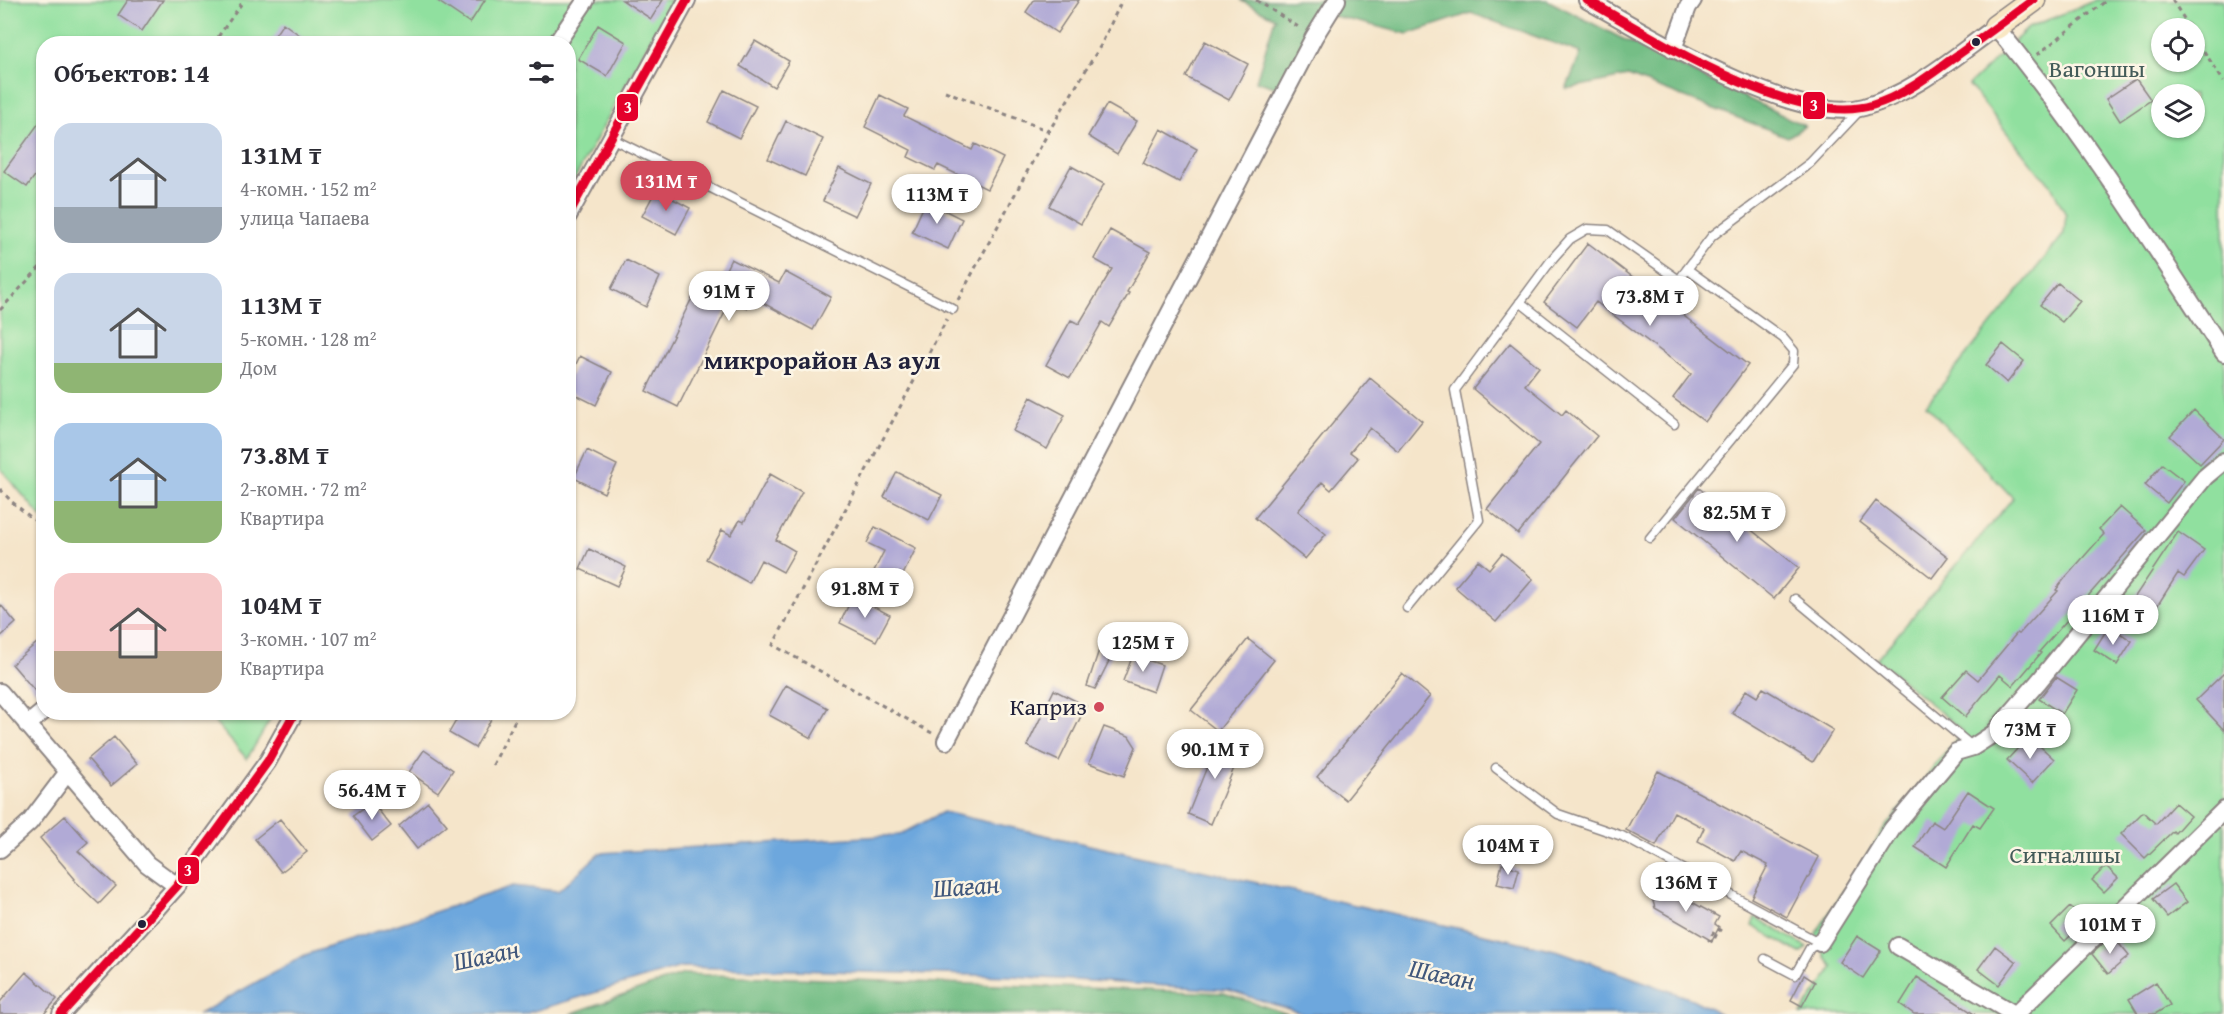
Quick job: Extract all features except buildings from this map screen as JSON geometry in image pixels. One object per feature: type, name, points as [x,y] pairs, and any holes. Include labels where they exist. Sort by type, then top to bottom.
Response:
[{"type":"street","points":[[561,36],[586,0]]},
{"type":"street","points":[[576,201],[687,0]]},
{"type":"street","points":[[946,741],[1314,37],[1337,0]]},
{"type":"street","points":[[1587,0],[1674,49],[1736,80],[1811,106],[1837,109],[1861,108],[1895,97],[1923,80],[2033,0]]},
{"type":"street","points":[[1674,49],[1688,7],[1693,0]]},
{"type":"street","points":[[1996,27],[2027,64],[2132,210],[2224,353]]},
{"type":"street","points":[[1820,943],[1892,829],[1956,752],[1973,747],[1993,734],[2205,477],[2224,461]]},
{"type":"street","points":[[0,692],[147,864],[177,886]]},
{"type":"street","points":[[27,725],[36,718]]},
{"type":"street","points":[[61,1014],[177,886],[268,761],[291,720]]},
{"type":"street","points":[[0,849],[30,822],[67,773]]},
{"type":"street","points":[[1898,946],[2015,1014],[2224,810]]},
{"type":"lane","points":[[1407,608],[1479,520],[1455,390],[1570,238],[1587,229],[1608,230],[1679,280],[1712,236],[1810,162],[1861,108]]},
{"type":"lane","points":[[611,138],[953,309]]},
{"type":"lane","points":[[1650,538],[1793,364],[1794,351],[1783,338],[1687,269]]},
{"type":"lane","points":[[1520,302],[1674,424]]},
{"type":"lane","points":[[1795,599],[1973,747]]},
{"type":"lane","points":[[1496,768],[1558,814],[1622,836],[1820,943]]},
{"type":"lane","points":[[1765,959],[1795,975],[1810,948],[1820,943]]},
{"type":"path","points":[[219,36],[244,0]]},
{"type":"path","points":[[946,741],[772,645],[1048,131],[1101,45],[1122,0]]},
{"type":"path","points":[[1256,0],[1314,37]]},
{"type":"path","points":[[2027,64],[2107,0]]},
{"type":"path","points":[[2172,0],[2184,18]]},
{"type":"path","points":[[2205,53],[2224,82]]},
{"type":"path","points":[[945,90],[1048,131]]},
{"type":"path","points":[[0,310],[36,272]]},
{"type":"path","points":[[0,489],[36,522]]},
{"type":"path","points":[[493,765],[515,720]]},
{"type":"green space","points":[[0,0],[672,0],[576,176],[576,36],[36,36],[36,511],[0,468]]},
{"type":"green space","points":[[1240,0],[1547,0],[1805,126],[1788,137],[1628,76],[1566,89],[1581,53],[1471,13],[1408,34],[1318,12],[1281,89],[1256,81],[1275,18]]},
{"type":"green space","name":"Сигналшы","points":[[2096,0],[2224,0],[2224,1014],[1801,1014],[1833,967],[1825,957],[1816,933],[1886,826],[1963,731],[1877,659],[2013,498],[1926,405],[2064,234],[2066,215],[2050,183],[2040,174],[1969,85],[2028,28]]},
{"type":"green space","points":[[213,720],[270,720],[247,759]]},
{"type":"green space","points":[[1755,917],[1807,947],[1800,953],[1752,926]]},
{"type":"green space","points":[[684,974],[1224,993],[1288,1014],[570,1014]]},
{"type":"water","name":"Шаған","points":[[943,812],[1559,951],[1692,999],[1721,1014],[1304,1014],[1228,990],[1012,976],[681,967],[524,1014],[199,1014],[305,955],[513,886],[558,891],[600,853],[899,835]]},
{"type":"transit line","name":"3","points":[[576,201],[687,0]]},
{"type":"transit line","name":"3","points":[[1587,0],[1649,36],[1726,76],[1806,104],[1842,109],[1873,105],[1905,91],[2033,0]]},
{"type":"transit line","name":"3","points":[[61,1014],[177,886],[268,761],[291,720]]},
{"type":"place","name":"Каприз","points":[[1099,707]]},
{"type":"district","name":"микрорайон Аз аул","points":[[822,360]]},
{"type":"park label","name":"Вагоншы","points":[[2097,69]]}]
